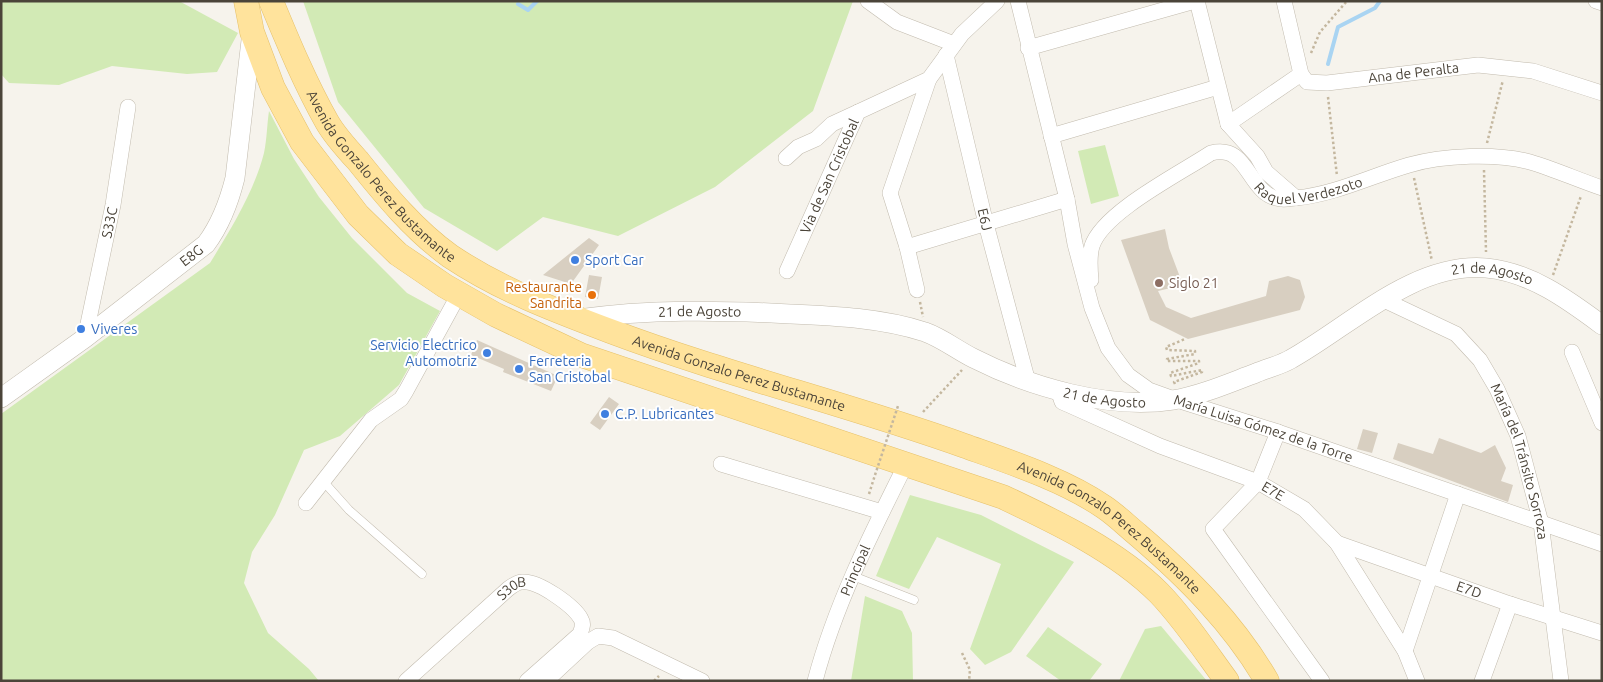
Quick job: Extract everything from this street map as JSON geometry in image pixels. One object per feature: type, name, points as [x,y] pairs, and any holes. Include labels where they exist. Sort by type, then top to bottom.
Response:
[{"type":"main road","name":"Avenida Gonzalo Perez Bustamante","points":[[246,1],[252,32],[273,88],[302,142],[358,215],[398,254],[459,294],[496,315],[581,355],[1003,497],[1060,524],[1117,560],[1158,593],[1227,681]]},
{"type":"main road","name":"Avenida Gonzalo Perez Bustamante","points":[[271,1],[307,84],[329,126],[391,203],[418,230],[449,255],[501,288],[578,319],[733,373],[887,418],[1008,462],[1073,490],[1104,507],[1179,570],[1252,655],[1268,681]]},
{"type":"street","points":[[868,1],[897,22],[950,49]]},
{"type":"street","name":"Via de San Cristobal","points":[[787,271],[858,112],[929,79],[950,49],[997,1]]},
{"type":"street","name":"María Luisa Gómez de la Torre","points":[[1018,1],[1028,48],[1067,199],[1075,244],[1092,308],[1108,348],[1121,367],[1149,390],[1174,400],[1278,432],[1602,544]]},
{"type":"street","points":[[1028,48],[1196,1],[1228,124],[1257,156],[1266,172],[1296,198]]},
{"type":"street","points":[[1228,124],[1301,74],[1284,1]]},
{"type":"street","points":[[1596,1],[1602,4]]},
{"type":"street","name":"E8G","points":[[1,398],[85,338],[206,244],[216,231],[230,199],[235,178],[252,32]]},
{"type":"street","name":"E6J","points":[[950,49],[986,224],[1028,382]]},
{"type":"street","name":"Ana de Peralta","points":[[1301,74],[1308,82],[1327,83],[1478,65],[1533,71],[1602,93]]},
{"type":"street","points":[[917,290],[907,246],[890,193],[929,79]]},
{"type":"street","points":[[1051,136],[1218,87]]},
{"type":"street","name":"S33C","points":[[85,338],[113,205],[128,107]]},
{"type":"street","points":[[786,158],[798,147],[816,139],[832,124],[858,112]]},
{"type":"street","name":"Raquel Verdezoto","points":[[1092,308],[1091,247],[1104,226],[1126,207],[1211,153],[1220,151],[1236,156],[1243,163],[1261,192],[1282,200],[1315,196],[1411,164],[1484,155],[1529,162],[1602,188]]},
{"type":"street","points":[[907,246],[1067,199]]},
{"type":"street","name":"21 de Agosto","points":[[578,319],[614,314],[668,311],[759,312],[828,316],[881,322],[927,333],[973,358],[1028,382],[1116,401],[1144,403],[1174,400],[1210,391],[1289,360],[1412,284],[1435,274],[1469,268],[1487,268],[1508,272],[1548,288],[1602,325]]},
{"type":"street","points":[[306,503],[372,420],[401,399],[459,294]]},
{"type":"street","name":"María del Tránsito Sorroza","points":[[1384,300],[1456,334],[1480,360],[1497,389],[1518,436],[1541,524],[1561,681]]},
{"type":"street","points":[[1572,352],[1602,423]]},
{"type":"street","name":"E7E","points":[[1058,390],[1062,402],[1160,446],[1258,482],[1304,509],[1337,543],[1406,651],[1417,681]]},
{"type":"street","points":[[1278,432],[1258,482],[1213,529],[1321,678],[1336,681]]},
{"type":"street","points":[[721,464],[882,512]]},
{"type":"street","name":"Principal","points":[[814,681],[826,640],[853,576],[906,464]]},
{"type":"street","points":[[1406,651],[1458,494]]},
{"type":"street","name":"E7D","points":[[1337,543],[1432,574],[1510,604],[1602,632]]},
{"type":"street","name":"S30B","points":[[406,681],[508,589],[521,582],[536,584],[552,593],[580,618],[583,625],[580,634],[527,681]]},
{"type":"street","points":[[1482,681],[1510,604]]},
{"type":"street","points":[[546,681],[588,642],[598,636],[613,638],[702,681]]},
{"type":"lane","points":[[323,481],[349,510],[422,574]]},
{"type":"lane","points":[[853,576],[914,600]]},
{"type":"path","points":[[1301,74],[1320,32],[1347,1]]},
{"type":"path","points":[[1327,83],[1338,189]]},
{"type":"path","points":[[1411,164],[1435,274]]},
{"type":"path","points":[[1548,288],[1585,182]]},
{"type":"path","points":[[917,290],[927,333]]},
{"type":"path","points":[[1185,339],[1166,347],[1167,350],[1195,351],[1196,354],[1166,359],[1167,361],[1199,361],[1199,363],[1170,373],[1171,376],[1202,370],[1202,372],[1174,382],[1175,385],[1202,378],[1210,391]]},
{"type":"path","points":[[921,413],[973,358]]},
{"type":"path","points":[[866,508],[898,406],[906,408]]},
{"type":"path","points":[[962,653],[970,670],[969,681]]},
{"type":"green space","points":[[1,1],[179,1],[238,33],[217,72],[187,74],[112,66],[59,85],[9,83],[1,74]]},
{"type":"green space","points":[[303,1],[853,1],[813,111],[715,187],[618,236],[543,217],[497,251],[424,208],[338,102]]},
{"type":"green space","points":[[269,111],[294,159],[319,197],[352,238],[407,293],[440,311],[399,385],[340,436],[304,450],[275,515],[252,552],[244,583],[268,633],[309,669],[319,681],[1,681],[1,414],[210,263],[234,224],[260,168],[266,142]]},
{"type":"green space","points":[[1105,145],[1119,196],[1091,204],[1078,151]]},
{"type":"green space","points":[[910,495],[981,515],[1074,562],[1011,652],[985,665],[970,649],[1001,564],[937,537],[909,589],[876,576]]},
{"type":"green space","points":[[865,596],[902,611],[912,633],[913,681],[851,681]]},
{"type":"green space","points":[[1161,626],[1207,681],[1119,681],[1145,629]]},
{"type":"green space","points":[[1048,627],[1102,664],[1089,681],[1061,681],[1026,656]]},
{"type":"building","name":"Siglo 21","points":[[1165,229],[1169,248],[1183,285],[1158,291],[1166,307],[1191,318],[1266,296],[1269,281],[1288,276],[1300,280],[1305,297],[1300,310],[1188,339],[1150,320],[1121,240]]},
{"type":"building","name":"Sport Car","points":[[589,238],[599,245],[571,284],[543,275]]},
{"type":"building","points":[[589,275],[602,277],[598,299],[585,297]]},
{"type":"building","points":[[477,340],[558,376],[551,391],[503,372],[504,369],[471,355]]},
{"type":"building","name":"C.P. Lubricantes","points":[[609,397],[619,404],[600,430],[590,423]]},
{"type":"building","points":[[1363,429],[1378,433],[1372,453],[1357,449]]},
{"type":"building","points":[[1439,438],[1481,453],[1495,445],[1506,468],[1501,481],[1513,485],[1508,502],[1393,459],[1398,443],[1433,454]]},
{"type":"waterway","points":[[518,4],[528,10],[537,1]]},
{"type":"waterway","points":[[1328,64],[1338,27],[1375,8],[1380,1]]},
{"type":"place","name":"Sport Car","points":[[575,260]]},
{"type":"place","name":"Siglo 21","points":[[1159,283]]},
{"type":"place","name":"Restaurante Sandrita","points":[[592,295]]},
{"type":"place","name":"Viveres","points":[[81,329]]},
{"type":"place","name":"Servicio Electrico Automotriz","points":[[487,353]]},
{"type":"place","name":"Ferreteria San Cristobal","points":[[519,369]]},
{"type":"place","name":"C.P. Lubricantes","points":[[605,414]]}]
